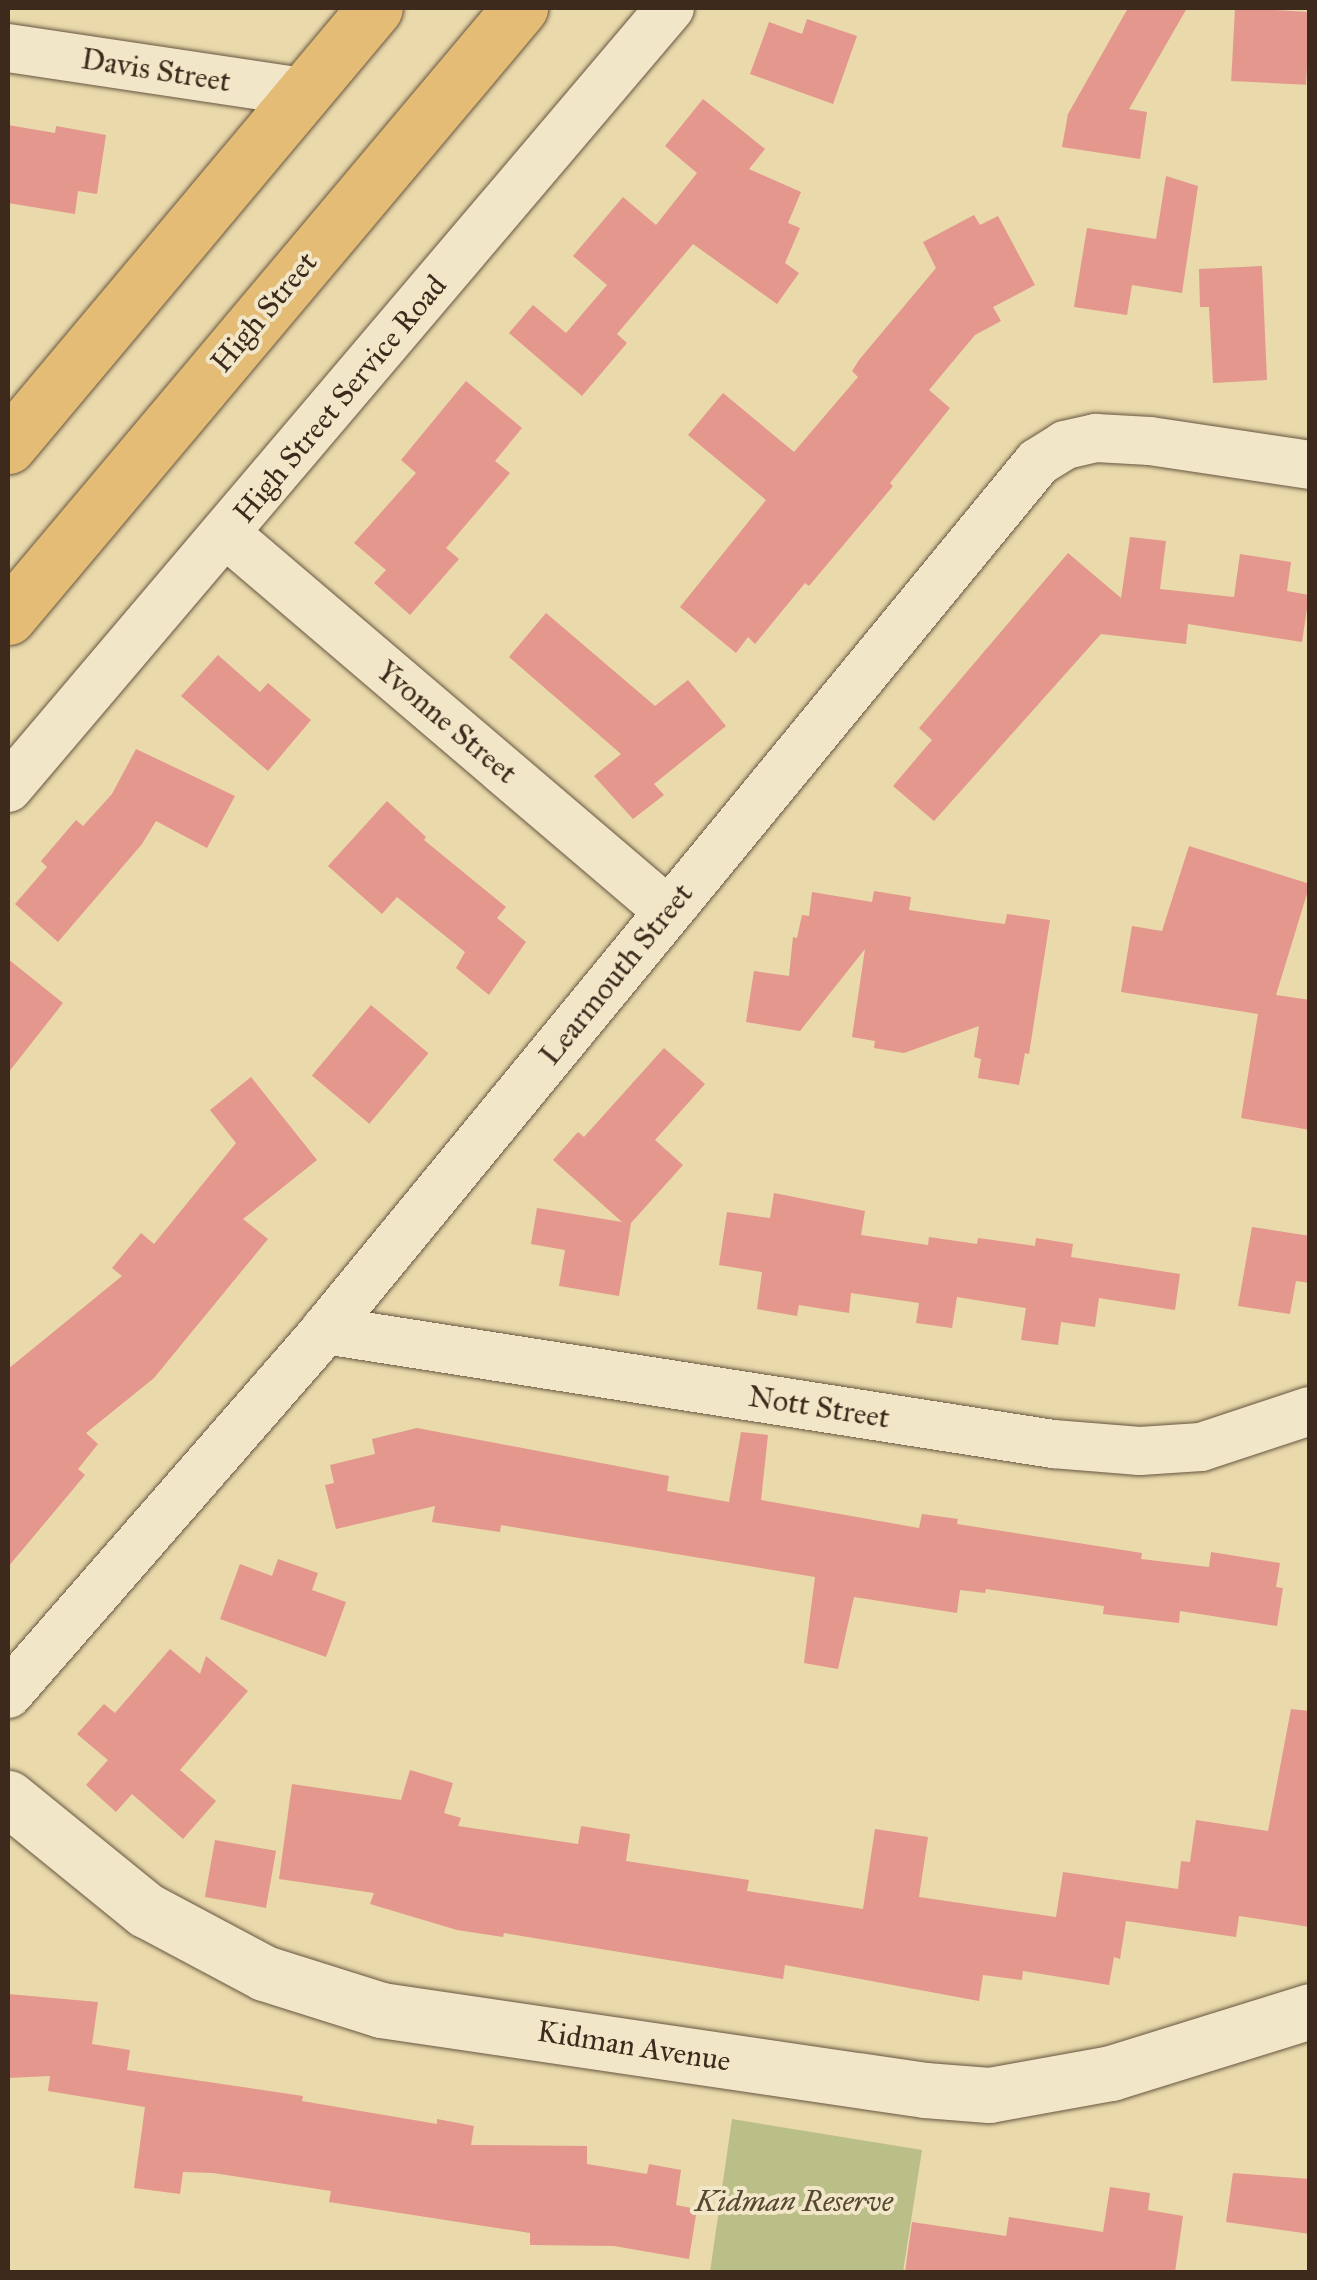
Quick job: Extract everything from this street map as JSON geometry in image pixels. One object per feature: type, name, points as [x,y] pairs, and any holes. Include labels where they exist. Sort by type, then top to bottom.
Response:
[{"type":"highway","points":[[8,446],[376,8]]},
{"type":"highway","name":"High Street","points":[[8,617],[520,8]]},
{"type":"street","name":"High Street Service Road","points":[[8,788],[670,8]]},
{"type":"street","name":"Davis Street","points":[[8,48],[304,92]]},
{"type":"street","name":"Learmouth Street","points":[[8,1694],[325,1330],[1038,462],[1064,446],[1096,438],[1150,440],[1310,465]]},
{"type":"street","name":"Yvonne Street","points":[[226,534],[668,911]]},
{"type":"street","name":"Nott Street","points":[[325,1330],[1088,1447],[1140,1451],[1201,1447],[1310,1410]]},
{"type":"street","name":"Kidman Avenue","points":[[8,1798],[146,1910],[264,1973],[381,2010],[926,2090],[990,2094],[1111,2073],[1310,2011]]},
{"type":"green space","name":"Kidman Reserve","points":[[732,2119],[922,2150],[903,2272],[710,2272]]},
{"type":"building","points":[[1128,8],[1187,8],[1129,109],[1147,112],[1140,159],[1062,147],[1068,114]]},
{"type":"building","points":[[1235,8],[1310,12],[1306,85],[1231,81]]},
{"type":"building","points":[[807,19],[857,36],[833,104],[750,74],[769,22],[802,34]]},
{"type":"building","points":[[703,99],[765,149],[749,169],[801,192],[788,223],[800,228],[785,263],[799,273],[777,304],[693,244],[617,334],[627,343],[582,396],[509,333],[533,305],[566,333],[607,285],[573,256],[623,197],[656,225],[697,173],[665,146]]},
{"type":"building","points":[[8,125],[55,133],[56,126],[106,135],[97,194],[78,191],[75,214],[8,203]]},
{"type":"building","points":[[1166,176],[1198,186],[1182,293],[1132,285],[1127,315],[1074,307],[1087,228],[1156,239]]},
{"type":"building","points":[[974,215],[980,225],[998,216],[1035,285],[993,307],[1001,321],[975,335],[929,390],[950,408],[890,483],[893,486],[755,644],[748,637],[736,653],[680,607],[766,500],[688,435],[723,393],[794,452],[858,377],[852,371],[859,360],[936,268],[923,242]]},
{"type":"building","points":[[1262,266],[1267,380],[1213,383],[1209,307],[1200,307],[1199,269]]},
{"type":"building","points":[[466,381],[522,428],[495,461],[510,473],[446,548],[459,559],[410,615],[374,583],[386,570],[354,543],[416,473],[401,460]]},
{"type":"building","points":[[1130,537],[1166,541],[1160,589],[1234,597],[1240,554],[1291,562],[1287,591],[1309,595],[1302,642],[1188,624],[1186,644],[1101,634],[934,821],[893,786],[932,740],[919,728],[1068,553],[1121,598]]},
{"type":"building","points":[[546,613],[655,706],[688,680],[726,726],[654,784],[664,795],[633,819],[594,776],[621,754],[509,657]]},
{"type":"building","points":[[218,655],[260,692],[268,683],[311,720],[268,771],[181,696]]},
{"type":"building","points":[[136,749],[235,796],[207,848],[156,821],[142,844],[58,942],[15,904],[47,867],[41,861],[76,820],[83,826],[112,794]]},
{"type":"building","points":[[387,801],[426,837],[424,840],[506,907],[497,918],[526,942],[489,995],[456,968],[465,952],[397,897],[382,914],[328,866]]},
{"type":"building","points":[[1189,846],[1310,884],[1276,995],[1310,1000],[1310,1130],[1241,1118],[1258,1014],[1121,992],[1132,926],[1162,931]]},
{"type":"building","points":[[874,891],[911,897],[909,910],[1005,924],[1007,914],[1050,920],[1029,1054],[1025,1053],[1019,1085],[978,1078],[981,1059],[974,1057],[979,1026],[904,1053],[874,1048],[875,1041],[852,1037],[865,949],[800,1031],[746,1022],[754,971],[789,976],[793,937],[797,938],[802,915],[809,916],[812,892],[872,902]]},
{"type":"building","points":[[8,959],[63,1003],[8,1073]]},
{"type":"building","points":[[371,1005],[428,1053],[369,1124],[312,1075]]},
{"type":"building","points":[[664,1048],[705,1084],[655,1140],[683,1165],[631,1223],[619,1296],[559,1286],[565,1250],[531,1244],[537,1208],[622,1222],[553,1160],[578,1132],[584,1137]]},
{"type":"building","points":[[251,1077],[317,1160],[243,1219],[268,1239],[154,1378],[86,1433],[98,1444],[78,1469],[85,1475],[8,1567],[8,1369],[122,1276],[112,1268],[141,1233],[154,1244],[236,1143],[210,1110]]},
{"type":"building","points":[[774,1193],[865,1211],[861,1235],[928,1245],[929,1237],[977,1244],[978,1238],[1035,1246],[1036,1238],[1073,1244],[1071,1257],[1180,1274],[1175,1310],[1099,1298],[1095,1327],[1061,1322],[1058,1345],[1021,1340],[1026,1308],[957,1297],[952,1328],[916,1323],[919,1303],[851,1293],[849,1313],[799,1305],[797,1316],[757,1309],[762,1272],[719,1265],[727,1212],[770,1218]]},
{"type":"building","points":[[1252,1227],[1310,1236],[1310,1283],[1296,1281],[1290,1314],[1238,1306]]},
{"type":"building","points":[[417,1428],[669,1476],[667,1491],[729,1502],[741,1432],[768,1435],[761,1500],[919,1528],[922,1514],[958,1519],[957,1524],[1142,1553],[1141,1559],[1209,1567],[1211,1552],[1280,1563],[1276,1587],[1283,1588],[1277,1626],[1180,1611],[1179,1623],[1103,1614],[1104,1606],[986,1589],[985,1593],[960,1590],[957,1613],[854,1597],[838,1669],[804,1663],[815,1577],[501,1525],[500,1532],[432,1522],[435,1506],[336,1529],[325,1485],[334,1483],[330,1465],[375,1454],[372,1439]]},
{"type":"building","points":[[278,1559],[318,1573],[312,1590],[346,1602],[326,1657],[220,1619],[240,1564],[272,1576]]},
{"type":"building","points":[[170,1649],[200,1674],[206,1656],[248,1691],[180,1770],[216,1801],[183,1839],[132,1794],[116,1812],[86,1785],[108,1760],[77,1734],[104,1704],[115,1713]]},
{"type":"building","points":[[1291,1709],[1310,1711],[1310,1927],[1239,1916],[1236,1937],[1126,1921],[1120,1959],[1114,1957],[1109,1985],[1023,1971],[1022,1980],[983,1975],[979,2001],[785,1965],[783,1979],[504,1933],[503,1937],[457,1930],[370,1904],[374,1893],[279,1879],[292,1784],[401,1800],[410,1770],[453,1783],[444,1813],[461,1818],[458,1826],[578,1844],[581,1826],[630,1834],[626,1861],[749,1880],[747,1891],[863,1909],[875,1829],[928,1837],[919,1897],[1056,1917],[1063,1872],[1178,1889],[1181,1861],[1190,1862],[1196,1820],[1268,1831]]},
{"type":"building","points":[[215,1840],[276,1851],[266,1908],[205,1897]]},
{"type":"building","points":[[8,1994],[98,2002],[92,2044],[130,2050],[127,2070],[303,2096],[302,2101],[437,2124],[437,2119],[474,2126],[471,2145],[587,2146],[587,2164],[647,2174],[649,2164],[681,2170],[676,2205],[697,2209],[689,2259],[614,2246],[530,2245],[530,2233],[329,2202],[331,2191],[213,2173],[183,2172],[180,2194],[134,2188],[145,2107],[48,2091],[50,2076],[8,2078]]},
{"type":"building","points":[[1233,2173],[1310,2179],[1310,2234],[1226,2222]]},
{"type":"building","points":[[1110,2187],[1150,2193],[1148,2210],[1183,2216],[1175,2272],[905,2272],[912,2222],[1006,2236],[1009,2217],[1103,2232]]}]
